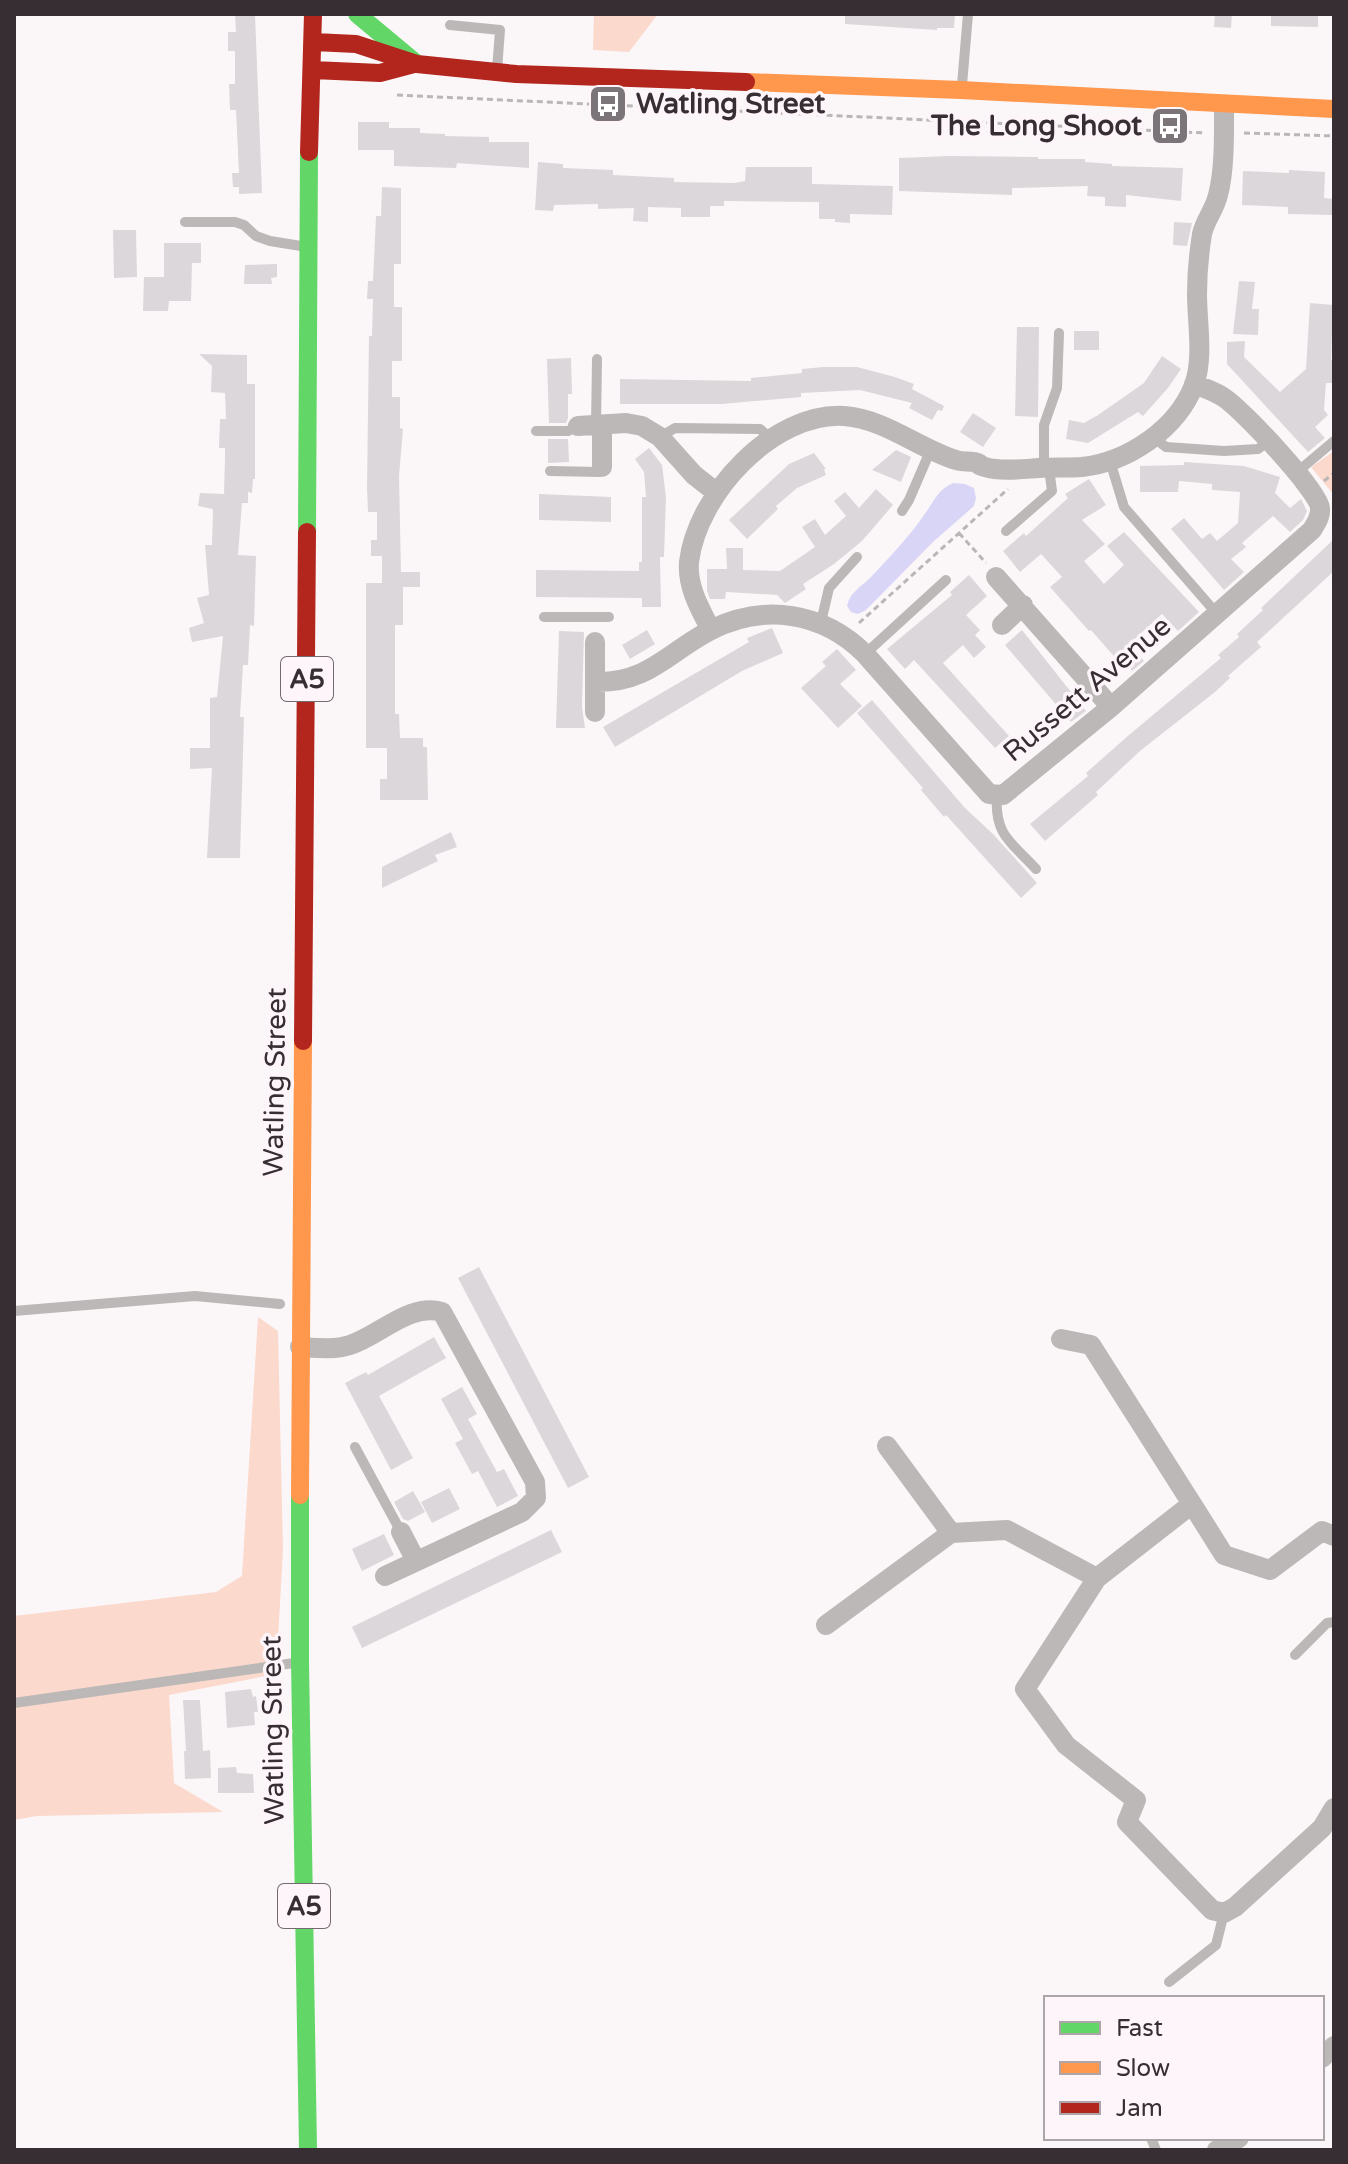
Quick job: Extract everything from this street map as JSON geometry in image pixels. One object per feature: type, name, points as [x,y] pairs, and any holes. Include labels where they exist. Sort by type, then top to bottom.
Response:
[{"type":"main road","name":"Watling Street","points":[[308,2150],[300,1662],[300,1347],[307,644],[307,246],[313,14]]},
{"type":"main road","points":[[357,14],[417,64]]},
{"type":"main road","points":[[314,42],[356,44],[417,64],[497,72],[961,90],[1334,109]]},
{"type":"main road","points":[[313,70],[380,73],[417,64]]},
{"type":"street","points":[[711,630],[690,586],[689,563],[696,536],[717,493],[736,466],[771,439],[802,421],[829,416],[849,417],[873,422],[958,461],[974,462],[986,468],[1042,468],[1082,467],[1110,461],[1153,437],[1172,420],[1194,384],[1200,333],[1197,294],[1202,232],[1219,195],[1224,105]]},
{"type":"street","name":"Russett Avenue","points":[[596,682],[629,680],[711,630],[733,621],[761,615],[821,622],[865,654],[989,794],[1009,791],[1218,615],[1312,530],[1320,517],[1320,504],[1269,441],[1224,397],[1194,384]]},
{"type":"street","points":[[602,467],[592,426],[626,423],[642,426],[660,437],[694,475],[717,493]]},
{"type":"street","points":[[996,577],[1111,707]]},
{"type":"street","points":[[1002,625],[1023,605]]},
{"type":"street","points":[[595,642],[595,712]]},
{"type":"street","points":[[300,1347],[340,1348],[421,1309],[432,1308],[442,1312],[535,1482],[536,1498],[522,1512],[385,1576]]},
{"type":"street","points":[[1061,1339],[1091,1345],[1224,1555],[1270,1570],[1322,1531],[1334,1536]]},
{"type":"street","points":[[887,1446],[951,1533]]},
{"type":"street","points":[[1192,1504],[1097,1578],[1025,1689],[1066,1745],[1136,1800],[1127,1822],[1212,1910],[1224,1913],[1235,1907],[1322,1828],[1334,1808]]},
{"type":"street","points":[[826,1625],[951,1533],[1007,1530],[1097,1578]]},
{"type":"street","points":[[401,1532],[416,1561]]},
{"type":"street","points":[[1217,2150],[1235,2140]]},
{"type":"lane","points":[[961,90],[968,14]]},
{"type":"lane","points":[[450,25],[500,30],[497,72]]},
{"type":"lane","points":[[185,222],[235,222],[270,241],[307,246]]},
{"type":"lane","points":[[1006,531],[1052,491],[1042,468],[1044,425],[1057,388],[1059,333]]},
{"type":"lane","points":[[536,431],[568,431],[592,426],[597,359]]},
{"type":"lane","points":[[660,437],[675,428],[760,429],[771,439]]},
{"type":"lane","points":[[1153,437],[1166,447],[1224,451],[1258,449],[1269,441]]},
{"type":"lane","points":[[1296,473],[1334,441]]},
{"type":"lane","points":[[902,511],[931,449]]},
{"type":"lane","points":[[1110,461],[1124,507],[1218,615]]},
{"type":"lane","points":[[550,471],[599,472],[602,467]]},
{"type":"lane","points":[[821,622],[829,588],[857,557]]},
{"type":"lane","points":[[865,654],[946,580]]},
{"type":"lane","points":[[544,617],[609,617]]},
{"type":"lane","points":[[595,619],[595,642]]},
{"type":"lane","points":[[997,795],[999,829],[1036,869]]},
{"type":"lane","points":[[14,1311],[195,1296],[280,1304]]},
{"type":"lane","points":[[355,1447],[401,1532]]},
{"type":"lane","points":[[1295,1655],[1327,1623],[1334,1622]]},
{"type":"lane","points":[[14,1703],[300,1662]]},
{"type":"lane","points":[[1169,1982],[1216,1945],[1224,1913]]},
{"type":"path","points":[[391,94],[1334,136]]},
{"type":"path","points":[[844,636],[959,533],[1042,468]]},
{"type":"path","points":[[959,533],[996,577]]},
{"type":"shaded area","points":[[594,14],[658,14],[629,52],[593,50]]},
{"type":"shaded area","points":[[1334,451],[1334,493],[1333,494],[1311,467]]},
{"type":"shaded area","points":[[953,483],[974,488],[974,506],[933,542],[866,610],[858,614],[851,612],[847,606],[853,593],[905,539],[939,493]]},
{"type":"shaded area","points":[[258,1317],[278,1331],[283,1550],[276,1674],[169,1695],[174,1783],[223,1812],[37,1816],[14,1820],[14,1616],[216,1592],[242,1576]]},
{"type":"building","points":[[235,14],[255,14],[262,193],[239,194],[239,187],[233,187],[232,173],[239,173],[236,110],[230,110],[229,84],[235,84],[235,51],[228,51],[228,32],[236,32]]},
{"type":"building","points":[[845,14],[955,14],[954,28],[937,30],[845,24]]},
{"type":"building","points":[[1215,14],[1232,14],[1231,28],[1214,27]]},
{"type":"building","points":[[1271,14],[1318,14],[1318,27],[1271,26]]},
{"type":"building","points":[[358,122],[389,122],[389,128],[420,128],[420,133],[445,136],[489,137],[489,142],[529,142],[529,168],[457,163],[456,168],[394,166],[394,150],[358,150]]},
{"type":"building","points":[[899,158],[1085,159],[1085,162],[1112,166],[1183,168],[1181,201],[1126,195],[1126,207],[1105,206],[1105,197],[1087,196],[1088,186],[1012,188],[1012,195],[899,191]]},
{"type":"building","points":[[538,162],[563,164],[563,168],[613,170],[613,175],[674,178],[674,182],[734,183],[745,181],[746,167],[812,167],[812,184],[893,186],[892,215],[850,214],[850,223],[835,222],[835,219],[819,219],[819,202],[724,201],[724,206],[710,206],[710,217],[681,217],[681,208],[648,207],[648,222],[633,221],[634,208],[598,209],[598,204],[554,205],[553,211],[535,210]]},
{"type":"building","points":[[1289,170],[1325,172],[1324,198],[1334,199],[1334,215],[1288,214],[1288,207],[1242,205],[1243,171],[1289,173]]},
{"type":"building","points":[[382,187],[401,188],[401,264],[394,264],[394,307],[402,307],[402,361],[392,361],[392,397],[400,397],[400,428],[403,429],[399,476],[401,572],[420,572],[420,587],[403,587],[403,625],[395,625],[395,714],[399,714],[400,738],[423,738],[423,747],[427,747],[428,800],[380,800],[380,779],[387,779],[387,748],[366,748],[366,583],[382,583],[382,556],[371,556],[371,540],[377,540],[377,512],[368,512],[369,336],[372,336],[373,299],[367,299],[368,281],[373,281],[376,216],[381,216]]},
{"type":"building","points":[[1174,222],[1192,223],[1187,246],[1173,245]]},
{"type":"building","points":[[113,230],[136,230],[137,277],[114,278]]},
{"type":"building","points":[[164,243],[201,243],[201,263],[192,263],[191,301],[169,301],[168,311],[143,311],[144,277],[164,277]]},
{"type":"building","points":[[277,264],[277,277],[271,278],[272,284],[244,284],[245,265]]},
{"type":"building","points":[[1239,281],[1255,282],[1252,309],[1259,309],[1258,335],[1233,334]]},
{"type":"building","points":[[1310,303],[1333,305],[1331,360],[1334,360],[1334,374],[1333,383],[1326,383],[1324,410],[1328,415],[1315,427],[1325,438],[1308,452],[1227,364],[1227,342],[1245,341],[1244,357],[1280,392],[1306,369]]},
{"type":"building","points":[[1017,327],[1039,327],[1038,417],[1015,416]]},
{"type":"building","points":[[1074,331],[1099,331],[1099,350],[1074,350]]},
{"type":"building","points":[[199,354],[247,355],[247,384],[255,384],[255,479],[252,493],[248,492],[248,503],[242,503],[238,555],[256,556],[254,626],[250,625],[248,665],[243,665],[240,717],[244,717],[240,858],[207,858],[212,768],[190,769],[190,748],[210,748],[210,698],[217,697],[223,636],[192,642],[189,628],[204,623],[197,598],[209,595],[205,545],[212,545],[213,509],[198,506],[200,493],[224,494],[225,448],[219,448],[220,419],[226,419],[225,393],[211,392],[212,366]]},
{"type":"building","points":[[1162,356],[1181,369],[1143,416],[1138,412],[1088,443],[1066,439],[1069,420],[1084,423],[1098,415],[1144,383]]},
{"type":"building","points":[[571,358],[572,394],[568,394],[568,418],[566,423],[549,423],[547,359]]},
{"type":"building","points":[[857,367],[895,377],[914,384],[912,389],[944,406],[932,420],[909,408],[912,403],[860,390],[801,393],[801,397],[722,404],[620,404],[620,379],[751,381],[751,378],[802,373],[802,369]]},
{"type":"building","points":[[973,413],[996,428],[983,447],[960,432]]},
{"type":"building","points":[[548,439],[568,439],[569,462],[548,463]]},
{"type":"building","points":[[649,448],[662,465],[666,497],[664,557],[660,557],[661,607],[642,607],[642,598],[536,597],[536,570],[639,571],[639,562],[642,562],[642,497],[646,497],[644,472],[635,459]]},
{"type":"building","points":[[896,450],[911,457],[901,482],[872,470]]},
{"type":"building","points":[[814,453],[826,469],[826,475],[797,488],[747,539],[729,520],[789,464]]},
{"type":"building","points":[[1184,462],[1244,466],[1280,477],[1275,493],[1290,508],[1301,499],[1307,511],[1303,520],[1290,532],[1273,516],[1242,543],[1246,547],[1231,559],[1244,572],[1224,590],[1171,529],[1184,518],[1202,539],[1210,533],[1217,541],[1238,523],[1240,492],[1212,490],[1212,484],[1179,481],[1178,492],[1140,492],[1140,466],[1184,465]]},
{"type":"building","points":[[1089,479],[1106,505],[1082,520],[1105,544],[1084,561],[1104,584],[1124,565],[1107,546],[1124,532],[1199,612],[1178,631],[1162,614],[1129,644],[1144,661],[1132,671],[1129,667],[1126,670],[1050,587],[1062,577],[1041,554],[1020,572],[1003,551],[1024,533],[1026,536],[1068,498],[1065,494]]},
{"type":"building","points":[[876,489],[893,505],[862,541],[803,584],[806,589],[785,603],[777,595],[726,592],[725,599],[710,599],[707,569],[727,569],[726,548],[743,548],[743,570],[780,571],[815,547],[802,527],[815,519],[825,535],[846,516],[834,501],[845,492],[859,508]]},
{"type":"building","points":[[539,494],[611,497],[611,522],[539,520]]},
{"type":"building","points":[[1334,539],[1334,571],[1257,642],[1261,647],[1228,676],[1230,678],[1140,751],[1096,792],[1098,795],[1045,841],[1030,824],[1221,658],[1218,655],[1239,637],[1237,634],[1263,610],[1261,608]]},
{"type":"building","points":[[969,575],[987,596],[966,615],[980,630],[975,635],[986,647],[974,658],[963,645],[943,663],[1009,736],[995,748],[914,660],[905,669],[887,649],[952,595],[950,592]]},
{"type":"building","points":[[772,628],[783,653],[742,671],[615,747],[603,727],[749,642],[747,638]]},
{"type":"building","points":[[647,630],[655,644],[630,659],[622,645]]},
{"type":"building","points":[[1022,630],[1086,711],[1071,722],[1005,645]]},
{"type":"building","points":[[559,631],[584,632],[582,707],[585,728],[556,728]]},
{"type":"building","points":[[837,649],[856,670],[840,684],[862,706],[838,728],[801,688],[826,666],[822,662]]},
{"type":"building","points":[[872,700],[965,808],[1037,883],[1021,898],[946,815],[944,817],[921,790],[923,788],[857,713]]},
{"type":"building","points":[[451,832],[457,847],[435,855],[438,861],[382,888],[382,867]]},
{"type":"building","points":[[479,1267],[589,1477],[568,1488],[458,1278]]},
{"type":"building","points":[[434,1337],[446,1358],[379,1396],[413,1458],[391,1470],[345,1383],[366,1372],[368,1375]]},
{"type":"building","points":[[462,1387],[477,1414],[468,1419],[497,1472],[504,1469],[518,1496],[497,1507],[478,1471],[472,1474],[455,1443],[463,1439],[441,1399]]},
{"type":"building","points":[[449,1488],[460,1509],[432,1523],[421,1502]]},
{"type":"building","points":[[413,1491],[425,1512],[408,1521],[403,1519],[394,1502]]},
{"type":"building","points":[[551,1530],[562,1552],[362,1648],[352,1627]]},
{"type":"building","points":[[384,1534],[394,1555],[362,1571],[352,1549]]},
{"type":"building","points":[[251,1689],[253,1697],[256,1696],[258,1712],[254,1712],[255,1725],[227,1728],[225,1692]]},
{"type":"building","points":[[183,1700],[200,1700],[203,1751],[210,1750],[211,1778],[185,1779]]},
{"type":"building","points":[[236,1767],[237,1773],[253,1774],[254,1793],[218,1793],[218,1768]]},
{"type":"traffic: fast","points":[[357,14],[417,64]]},
{"type":"traffic: fast","points":[[307,532],[309,152]]},
{"type":"traffic: fast","points":[[300,1495],[308,2150]]},
{"type":"traffic: slow","points":[[746,82],[1334,109]]},
{"type":"traffic: slow","points":[[300,1495],[303,1041]]},
{"type":"traffic: jam","points":[[309,152],[313,14]]},
{"type":"traffic: jam","points":[[314,42],[356,44],[417,64],[516,74],[746,82]]},
{"type":"traffic: jam","points":[[313,70],[380,73],[414,64]]},
{"type":"traffic: jam","points":[[303,1041],[307,532]]},
{"type":"place","name":"Watling Street","points":[[608,104]]},
{"type":"place","name":"The Long Shoot","points":[[1170,126]]}]
